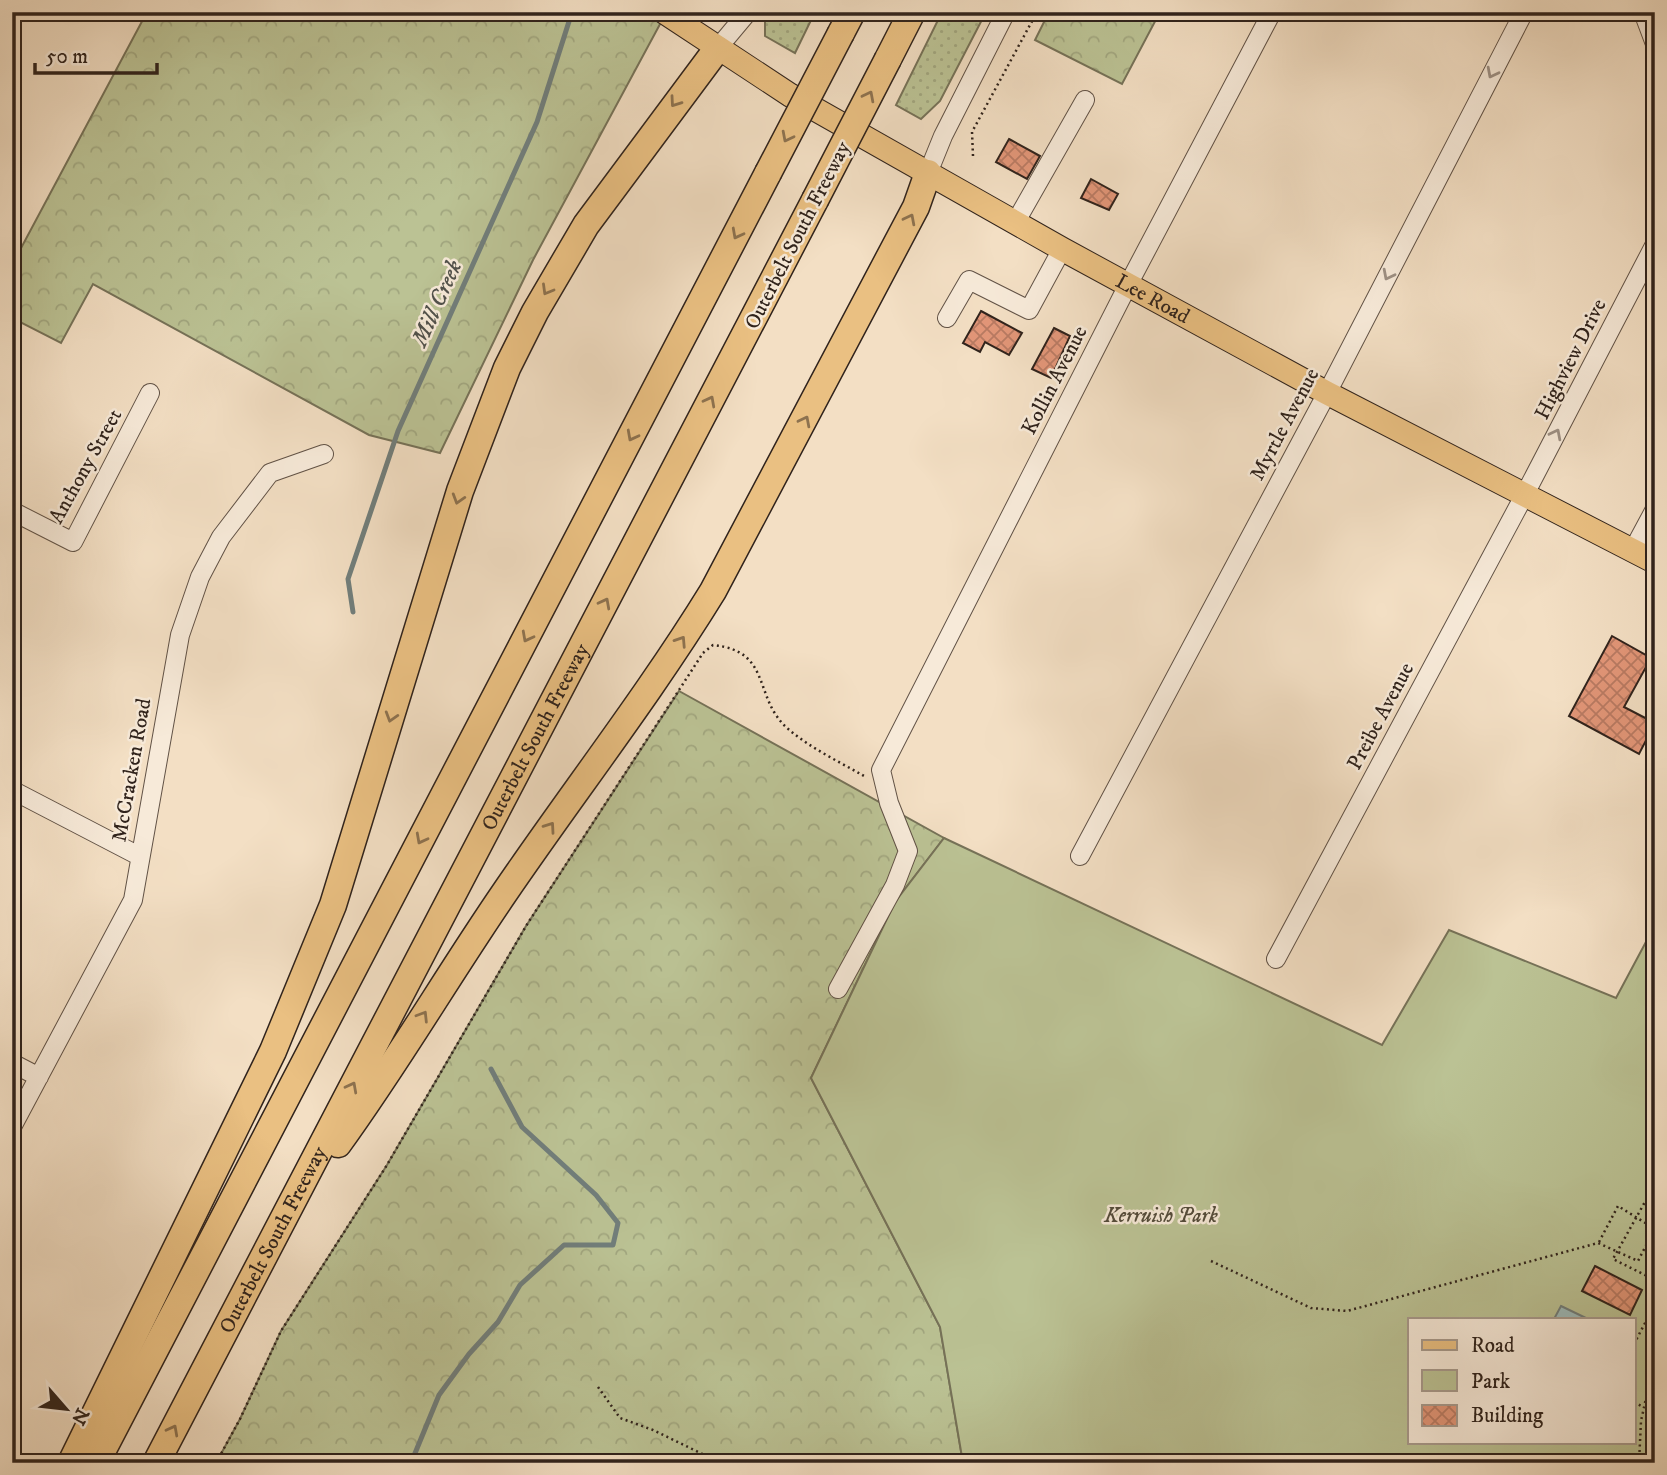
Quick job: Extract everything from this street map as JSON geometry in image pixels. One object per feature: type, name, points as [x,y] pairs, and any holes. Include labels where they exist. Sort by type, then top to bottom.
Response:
[{"type":"highway","name":"Outerbelt South Freeway","points":[[156,1463],[912,12]]},
{"type":"highway","points":[[96,1463],[846,23]]},
{"type":"highway","points":[[71,1463],[231,1137],[310,966],[333,905],[460,491],[507,368],[535,312],[586,225],[717,49]]},
{"type":"highway","points":[[287,1213],[377,1091],[462,954],[664,666],[713,591],[916,207],[928,173]]},
{"type":"main road","name":"Lee Road","points":[[665,13],[790,95],[1062,249],[1327,393],[1655,562]]},
{"type":"street","points":[[717,49],[748,12]]},
{"type":"street","points":[[928,173],[943,136],[1006,12]]},
{"type":"street","name":"Kollin Avenue","points":[[883,779],[1128,285],[1272,12]]},
{"type":"street","name":"Myrtle Avenue","points":[[1080,856],[1327,393],[1524,12]]},
{"type":"street","points":[[1643,12],[1655,44]]},
{"type":"street","points":[[1016,223],[1085,100]]},
{"type":"street","name":"Highview Drive","points":[[1525,495],[1655,244]]},
{"type":"street","points":[[947,318],[969,280],[1029,310],[1062,249]]},
{"type":"street","name":"Anthony Street","points":[[12,510],[73,542],[150,393]]},
{"type":"street","name":"McCracken Road","points":[[12,1127],[133,900],[180,635],[200,577],[221,537],[270,473],[324,454]]},
{"type":"street","name":"Preibe Avenue","points":[[1276,959],[1525,495]]},
{"type":"street","points":[[1633,550],[1655,509]]},
{"type":"street","points":[[838,989],[895,885],[908,851],[883,779]]},
{"type":"street","points":[[12,790],[139,856]]},
{"type":"street","points":[[12,1063],[39,1077]]},
{"type":"path","points":[[973,156],[972,132],[1037,12]]},
{"type":"path","points":[[216,1463],[281,1331],[387,1165],[526,926],[703,653],[713,645],[729,647],[748,658],[757,667],[773,710],[786,727],[820,751],[883,779]]},
{"type":"path","points":[[1655,1184],[1613,1259],[1655,1280]]},
{"type":"path","points":[[1211,1261],[1311,1308],[1347,1311],[1598,1243],[1638,1261],[1655,1228],[1618,1206],[1598,1243]]},
{"type":"path","points":[[1636,1340],[1655,1304]]},
{"type":"path","points":[[1639,1463],[1643,1407],[1655,1357]]},
{"type":"path","points":[[598,1387],[620,1418],[653,1430],[721,1463]]},
{"type":"path","points":[[1636,1403],[1643,1407]]},
{"type":"green space","points":[[147,12],[666,13],[533,260],[440,453],[369,435],[93,284],[61,343],[12,318],[12,265]]},
{"type":"green space","points":[[765,12],[815,12],[795,53],[765,36]]},
{"type":"green space","points":[[942,12],[986,12],[940,101],[921,119],[896,105]]},
{"type":"green space","points":[[1049,12],[1160,12],[1122,84],[1035,40]]},
{"type":"green space","points":[[679,691],[944,838],[895,902],[811,1078],[940,1327],[963,1463],[216,1463],[281,1331],[387,1165],[526,926]]},
{"type":"green space","name":"Kerruish Park","points":[[944,838],[1382,1045],[1449,930],[1616,998],[1655,925],[1655,1463],[963,1463],[940,1327],[811,1078],[895,902]]},
{"type":"water","points":[[1561,1306],[1586,1318],[1555,1318]]},
{"type":"building","points":[[1009,139],[1040,156],[1027,179],[996,162]]},
{"type":"building","points":[[1091,179],[1118,194],[1109,210],[1081,198]]},
{"type":"building","points":[[981,311],[1022,333],[1009,355],[985,342],[980,352],[963,343]]},
{"type":"building","points":[[1054,328],[1070,336],[1051,378],[1032,369]]},
{"type":"building","points":[[1612,636],[1651,658],[1624,707],[1655,723],[1639,754],[1569,716]]},
{"type":"building","points":[[1595,1266],[1642,1290],[1630,1315],[1582,1291]]},
{"type":"waterway","name":"Mill Creek","points":[[353,612],[348,579],[398,431],[537,122],[572,12]]},
{"type":"waterway","points":[[411,1463],[439,1395],[469,1354],[498,1322],[520,1285],[564,1245],[613,1245],[618,1223],[596,1195],[522,1127],[491,1069]]}]
